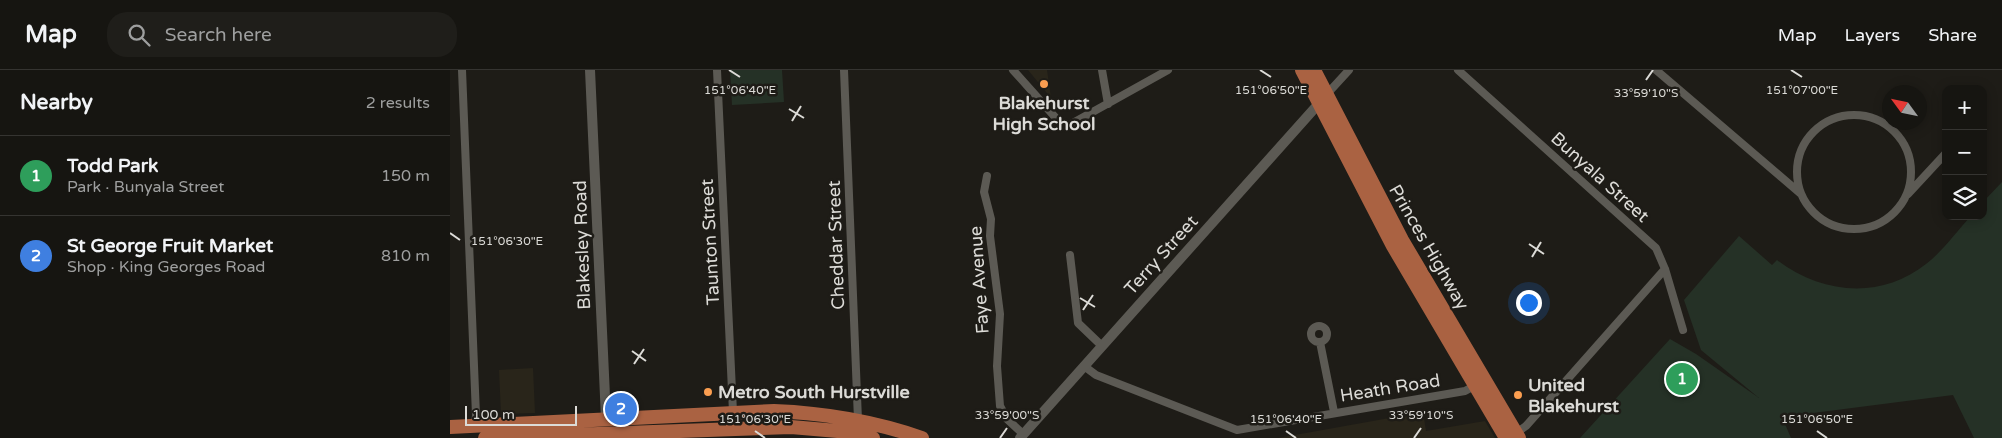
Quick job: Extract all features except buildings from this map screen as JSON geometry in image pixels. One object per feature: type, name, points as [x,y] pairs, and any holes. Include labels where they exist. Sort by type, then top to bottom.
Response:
[{"type":"highway","name":"Princes Highway","points":[[1302,70],[1322,100],[1402,240],[1480,383],[1514,436]]},
{"type":"highway","name":"Princes Highway","points":[[1314,70],[1322,100]]},
{"type":"highway","points":[[450,427],[733,412],[801,412],[858,420],[922,438]]},
{"type":"highway","points":[[606,418],[616,426],[639,426],[650,432]]},
{"type":"highway","points":[[581,434],[598,426],[606,418]]},
{"type":"highway","points":[[484,438],[791,426],[849,432],[873,438]]},
{"type":"street","points":[[462,70],[475,426]]},
{"type":"street","name":"Blakesley Road","points":[[590,70],[606,418]]},
{"type":"street","name":"Taunton Street","points":[[717,70],[733,412]]},
{"type":"street","name":"Cheddar Street","points":[[844,70],[858,420]]},
{"type":"street","points":[[1013,70],[1063,126],[1071,124],[1168,70]]},
{"type":"street","points":[[1102,70],[1108,104]]},
{"type":"street","points":[[1322,100],[1348,70]]},
{"type":"street","name":"Bunyala Street","points":[[1458,70],[1656,248],[1665,269],[1683,330]]},
{"type":"street","points":[[1656,70],[1801,194]]},
{"type":"street","name":"Terry Street","points":[[1021,436],[1322,100]]},
{"type":"street","points":[[1907,195],[1911,167],[1906,150],[1892,130],[1878,120],[1851,115],[1827,122],[1808,138],[1798,162],[1797,179],[1801,194],[1810,209],[1818,216],[1833,225],[1853,229],[1870,226],[1888,217],[1942,157]]},
{"type":"street","name":"Faye Avenue","points":[[987,176],[984,192],[991,219],[990,236],[1000,314],[996,366],[1000,406],[1007,419],[1021,436]]},
{"type":"street","points":[[1070,255],[1078,323],[1102,346]]},
{"type":"street","points":[[1514,436],[1526,426],[1665,269]]},
{"type":"street","points":[[1320,342],[1334,412]]},
{"type":"street","name":"Heath Road","points":[[1084,366],[1096,375],[1231,429],[1250,429],[1334,412],[1464,391],[1480,383]]},
{"type":"shaded area","name":"Blakehurst High School","points":[[1028,70],[1047,70],[1051,98]]},
{"type":"shaded area","points":[[533,368],[535,413],[501,414],[499,370]]},
{"type":"shaded area","points":[[1423,412],[1426,431],[1485,421],[1495,438],[1278,438]]},
{"type":"green space","points":[[730,70],[782,70],[784,102],[732,105]]},
{"type":"green space","points":[[2002,182],[2002,438],[1974,438],[1953,395],[1782,417],[1791,438],[1580,438],[1670,339],[1696,354],[1759,398],[1701,350],[1684,300],[1739,236],[1772,265],[1777,260],[1813,280],[1832,286],[1871,288],[1908,276],[1926,264],[1968,220],[1987,220],[1987,198]]},
{"type":"place","name":"Blakehurst High School","points":[[1044,84]]},
{"type":"place","name":"Todd Park","points":[[1682,379]]},
{"type":"place","name":"Metro South Hurstville","points":[[708,392]]},
{"type":"place","name":"United Blakehurst","points":[[1518,395]]},
{"type":"place","name":"St George Fruit Market","points":[[621,409]]}]
